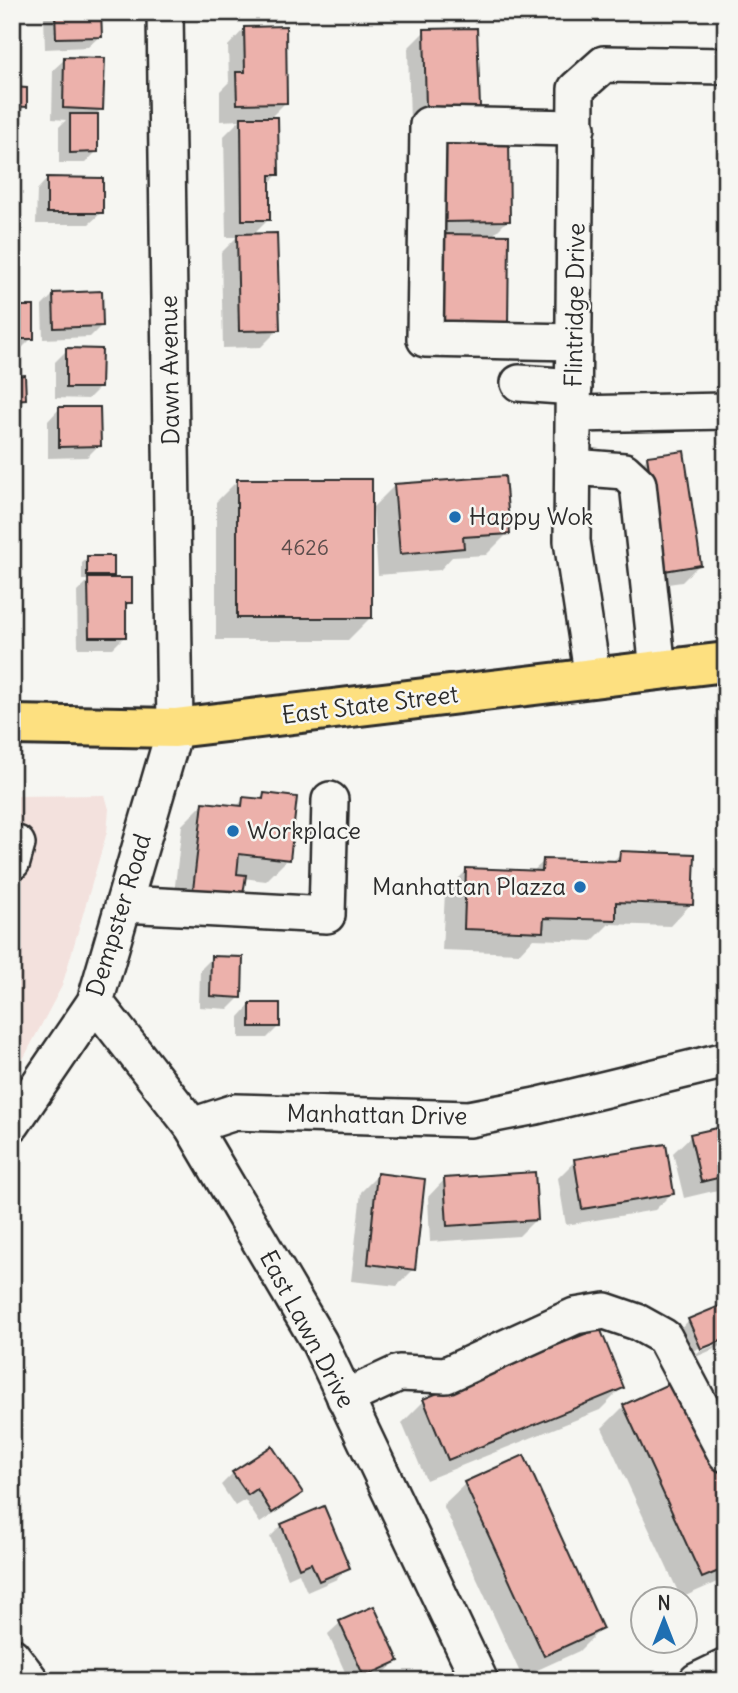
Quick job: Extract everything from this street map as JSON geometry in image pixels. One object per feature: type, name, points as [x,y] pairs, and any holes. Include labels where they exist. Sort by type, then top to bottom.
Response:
[{"type":"main road","name":"East State Street","points":[[12,725],[175,727],[726,662]]},
{"type":"street","name":"Dawn Avenue","points":[[165,12],[175,727]]},
{"type":"street","name":"Flintridge Drive","points":[[593,679],[572,541],[576,89],[604,64],[726,66]]},
{"type":"street","points":[[574,342],[425,339],[428,125],[576,128]]},
{"type":"street","points":[[519,383],[574,401],[726,411]]},
{"type":"street","points":[[573,467],[624,471],[638,484],[658,670]]},
{"type":"street","name":"Dempster Road","points":[[12,1124],[95,1002],[175,727]]},
{"type":"street","points":[[124,904],[327,915],[330,800]]},
{"type":"street","name":"East Lawn Drive","points":[[95,1002],[192,1126],[319,1342],[480,1681]]},
{"type":"street","name":"Manhattan Drive","points":[[192,1126],[235,1112],[469,1119],[536,1106],[726,1060]]},
{"type":"street","points":[[345,1398],[400,1373],[446,1375],[575,1316],[605,1311],[637,1322],[664,1337],[726,1454]]},
{"type":"street","points":[[12,1656],[31,1681]]},
{"type":"street","points":[[697,1681],[726,1667]]},
{"type":"shaded area","points":[[105,795],[109,809],[107,832],[62,986],[12,1080],[12,796]]},
{"type":"building","points":[[55,12],[101,12],[102,37],[56,38]]},
{"type":"building","points":[[286,26],[287,103],[237,104],[236,72],[245,72],[244,27]]},
{"type":"building","points":[[477,28],[480,107],[426,108],[424,29]]},
{"type":"building","points":[[64,57],[105,58],[103,110],[63,108]]},
{"type":"building","points":[[12,87],[27,88],[27,107],[12,106]]},
{"type":"building","points":[[70,114],[98,114],[98,152],[70,153]]},
{"type":"building","points":[[241,117],[278,117],[279,175],[270,175],[270,220],[242,220]]},
{"type":"building","points":[[442,137],[509,137],[510,221],[443,222]]},
{"type":"building","points":[[47,177],[103,178],[103,213],[47,213]]},
{"type":"building","points":[[277,233],[280,330],[239,331],[237,234]]},
{"type":"building","points":[[443,234],[509,235],[508,326],[442,325]]},
{"type":"building","points":[[102,291],[103,326],[54,328],[53,293]]},
{"type":"building","points":[[12,306],[34,306],[34,339],[12,339]]},
{"type":"building","points":[[66,348],[102,349],[101,388],[66,388]]},
{"type":"building","points":[[25,375],[26,399],[12,400],[12,376]]},
{"type":"building","points":[[59,407],[100,407],[101,446],[59,447]]},
{"type":"building","points":[[684,451],[701,565],[664,571],[647,456]]},
{"type":"building","points":[[505,476],[510,534],[463,537],[464,548],[400,554],[394,484]]},
{"type":"building","points":[[237,479],[372,479],[372,618],[237,618]]},
{"type":"building","points":[[87,556],[114,556],[114,576],[87,576]]},
{"type":"building","points":[[88,578],[132,578],[132,603],[126,603],[126,637],[89,637]]},
{"type":"building","points":[[264,793],[297,797],[290,860],[239,854],[237,874],[246,875],[243,895],[193,890],[203,802],[242,806],[243,797],[263,799]]},
{"type":"building","name":"Manhattan Plazza","points":[[620,851],[695,854],[693,905],[616,902],[616,920],[544,918],[543,932],[464,929],[466,868],[542,871],[543,859],[619,861]]},
{"type":"building","points":[[211,956],[243,957],[242,998],[210,996]]},
{"type":"building","points":[[250,1003],[280,1003],[280,1027],[250,1027]]},
{"type":"building","points":[[726,1126],[726,1176],[701,1182],[690,1134]]},
{"type":"building","points":[[666,1144],[674,1194],[582,1209],[574,1159]]},
{"type":"building","points":[[535,1172],[538,1220],[447,1226],[444,1178]]},
{"type":"building","points":[[377,1173],[425,1179],[415,1270],[368,1264]]},
{"type":"building","points":[[722,1305],[726,1313],[726,1339],[701,1349],[688,1319]]},
{"type":"building","points":[[600,1328],[624,1388],[448,1460],[423,1399]]},
{"type":"building","points":[[681,1378],[726,1475],[726,1568],[702,1578],[623,1405]]},
{"type":"building","points":[[272,1446],[303,1493],[272,1513],[257,1489],[248,1495],[232,1472]]},
{"type":"building","points":[[524,1455],[603,1629],[544,1656],[464,1482]]},
{"type":"building","points":[[324,1506],[350,1568],[319,1581],[311,1563],[299,1568],[281,1524]]},
{"type":"building","points":[[374,1606],[399,1661],[364,1677],[339,1621]]},
{"type":"place","name":"Happy Wok","points":[[455,517]]},
{"type":"place","name":"Workplace","points":[[233,831]]},
{"type":"place","name":"Manhattan Plazza","points":[[580,887]]}]
